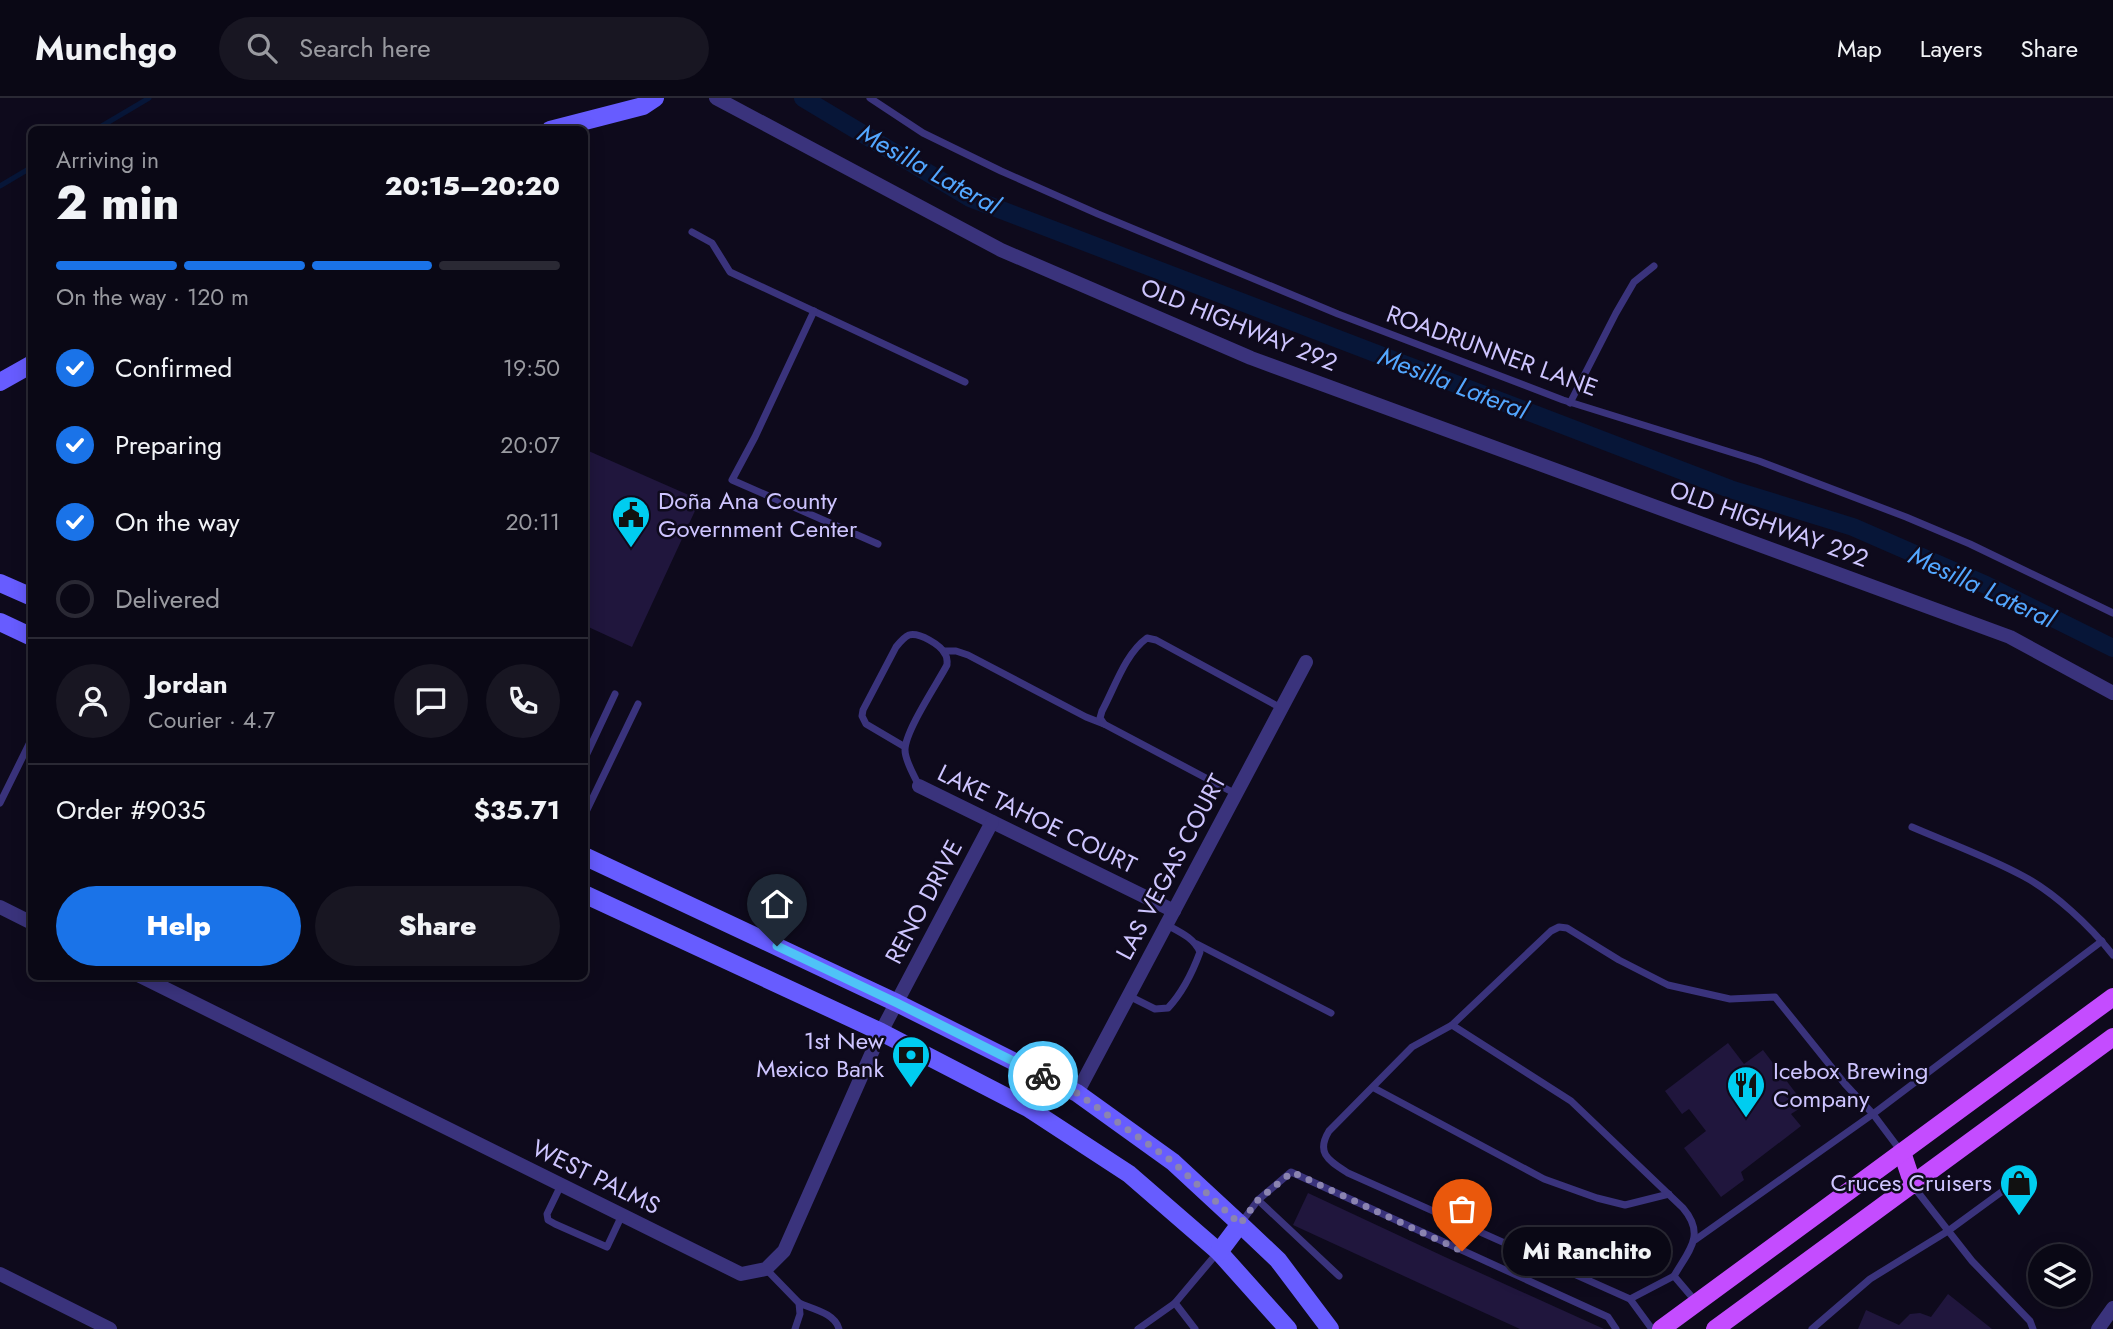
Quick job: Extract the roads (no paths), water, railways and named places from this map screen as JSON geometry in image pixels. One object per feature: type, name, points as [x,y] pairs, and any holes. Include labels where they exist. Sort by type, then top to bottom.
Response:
[{"type":"main road","points":[[566,126],[643,106],[655,98]]},
{"type":"main road","points":[[0,382],[28,366]]},
{"type":"main road","points":[[0,583],[28,595]]},
{"type":"main road","points":[[0,622],[28,634]]},
{"type":"main road","points":[[588,858],[897,1003],[1077,1093],[1173,1162],[1240,1224],[1278,1260],[1330,1329]]},
{"type":"main road","points":[[588,896],[881,1032],[1028,1108],[1129,1174],[1219,1252],[1288,1329]]},
{"type":"main road","points":[[1661,1329],[2113,997]]},
{"type":"main road","points":[[1697,1303],[1716,1328],[2113,1037]]},
{"type":"main road","points":[[1902,1152],[1913,1185]]},
{"type":"main road","points":[[1219,1252],[1240,1224]]},
{"type":"street","name":"OLD HIGHWAY 292","points":[[716,98],[1001,250],[1238,353],[2010,637],[2113,693]]},
{"type":"street","name":"LAS VEGAS COURT","points":[[1077,1093],[1306,662]]},
{"type":"street","name":"LAKE TAHOE COURT","points":[[919,786],[992,822],[1170,918]]},
{"type":"street","name":"RENO DRIVE","points":[[897,1003],[992,822]]},
{"type":"street","points":[[0,907],[28,921]]},
{"type":"street","name":"WEST PALMS","points":[[148,980],[741,1274],[766,1269]]},
{"type":"street","points":[[766,1269],[785,1251],[881,1032],[897,1003]]},
{"type":"street","points":[[0,1274],[110,1329]]},
{"type":"street","points":[[2098,1329],[2113,1308]]},
{"type":"lane","name":"ROADRUNNER LANE","points":[[870,98],[923,133],[1098,214],[1338,314],[1570,402],[1759,461],[1906,516],[2113,613]]},
{"type":"lane","points":[[692,232],[712,243],[730,272],[965,382]]},
{"type":"lane","points":[[1570,402],[1634,282],[1654,267]]},
{"type":"lane","points":[[814,311],[732,480],[878,544]]},
{"type":"lane","points":[[905,747],[866,724],[862,716],[896,647],[902,639],[916,635],[944,651],[968,655],[1236,794]]},
{"type":"lane","points":[[1104,724],[1100,718],[1102,711],[1138,644],[1147,638],[1156,640],[1282,709]]},
{"type":"lane","points":[[919,786],[905,755],[905,747],[909,734],[947,666],[944,651]]},
{"type":"lane","points":[[588,751],[615,694]]},
{"type":"lane","points":[[588,808],[638,704]]},
{"type":"lane","points":[[0,803],[28,746]]},
{"type":"lane","points":[[1912,827],[2023,876],[2050,894],[2102,941],[2113,955]]},
{"type":"lane","points":[[1170,918],[1196,944],[1331,1013]]},
{"type":"lane","points":[[1652,1329],[1630,1299],[1348,1173],[1325,1155],[1323,1147],[1329,1131],[1412,1047],[1452,1025],[1551,931],[1559,927],[1567,928],[1619,960],[1668,985],[1730,999],[1775,997],[1902,1152]]},
{"type":"lane","points":[[1630,1299],[1674,1276],[1695,1240],[1873,1114],[2102,941]]},
{"type":"lane","points":[[1129,996],[1155,1009],[1168,1008],[1175,1001],[1197,960],[1200,952],[1196,944]]},
{"type":"lane","points":[[1452,1025],[1571,1101],[1690,1216],[1695,1240]]},
{"type":"lane","points":[[1374,1088],[1544,1179],[1625,1205],[1669,1194]]},
{"type":"lane","points":[[1240,1224],[1258,1200],[1292,1172],[1608,1317],[1616,1329]]},
{"type":"lane","points":[[1812,1329],[1870,1279],[1948,1231],[2015,1182]]},
{"type":"lane","points":[[561,1185],[547,1214],[548,1220],[555,1224],[607,1247],[622,1215]]},
{"type":"lane","points":[[1913,1185],[1972,1261],[2030,1321],[2033,1329]]},
{"type":"lane","points":[[1258,1200],[1339,1276]]},
{"type":"lane","points":[[1139,1329],[1175,1303],[1219,1252]]},
{"type":"lane","points":[[766,1269],[799,1303],[832,1317],[838,1323],[839,1329]]},
{"type":"lane","points":[[1674,1276],[1697,1303]]},
{"type":"lane","points":[[795,1329],[800,1314],[799,1303]]},
{"type":"lane","points":[[1175,1303],[1195,1329]]},
{"type":"waterway","points":[[102,126],[149,98]]},
{"type":"waterway","name":"Mesilla Lateral","points":[[803,98],[970,198],[1730,489],[1853,527],[1986,585],[2113,648]]},
{"type":"waterway","points":[[0,186],[28,169]]},
{"type":"place","name":"Doña Ana County Government Center","points":[[631,549]]},
{"type":"place","name":"1st New Mexico Bank","points":[[911,1089]]},
{"type":"place","name":"Icebox Brewing Company","points":[[1746,1119]]},
{"type":"place","name":"Cruces Cruisers","points":[[2019,1217]]},
{"type":"place","name":"Mi Ranchito","points":[[1462,1251]]}]
